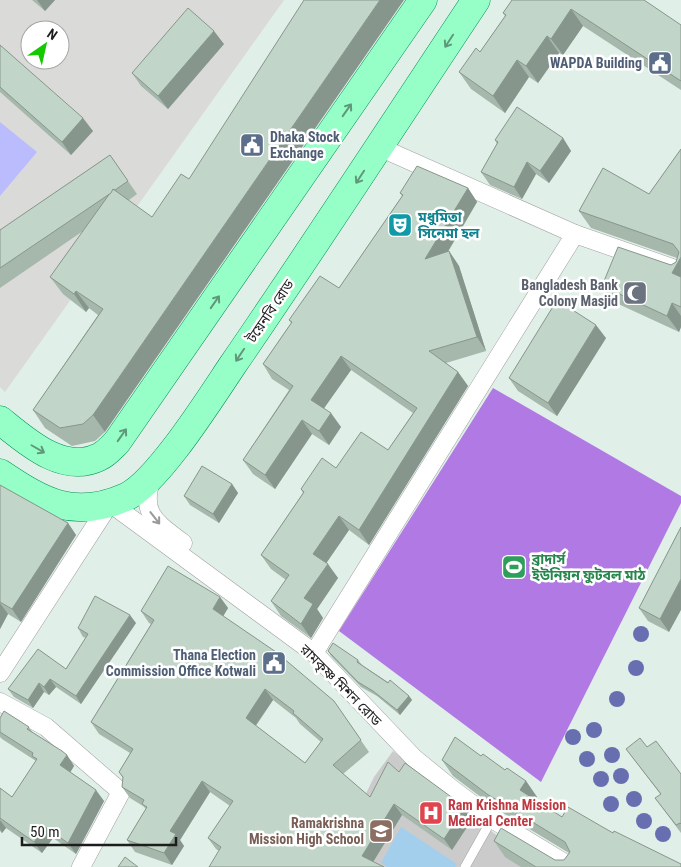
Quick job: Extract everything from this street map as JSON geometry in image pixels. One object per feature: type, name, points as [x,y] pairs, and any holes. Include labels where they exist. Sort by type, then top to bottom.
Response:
[{"type":"main road","points":[[0,420],[38,450],[61,459],[83,461],[95,459],[102,456],[117,442],[423,0]]},
{"type":"main road","name":"টয়েনবি রোড","points":[[0,473],[39,497],[66,507],[85,509],[110,503],[138,490],[186,433],[476,0]]},
{"type":"street","points":[[379,147],[575,234],[681,271]]},
{"type":"street","points":[[314,653],[575,234]]},
{"type":"street","points":[[153,473],[146,496],[152,516],[210,564],[222,586]]},
{"type":"street","points":[[0,672],[110,503]]},
{"type":"street","name":"রামকৃষ্ণ মিশন রোড","points":[[110,503],[314,653],[414,758],[492,819],[571,867]]},
{"type":"street","points":[[0,702],[46,726],[121,792],[80,867]]},
{"type":"lane","points":[[465,867],[492,819]]},
{"type":"shaded area","points":[[0,0],[284,0],[5,392],[0,387]]},
{"type":"shaded area","points":[[0,122],[37,152],[0,196]]},
{"type":"shaded area","name":"ব্রাদার্স ইউনিয়ন ফুটবল মাঠ","points":[[493,388],[681,496],[681,503],[541,782],[339,631]]},
{"type":"shaded area","points":[[393,751],[495,834],[554,867],[326,867],[374,777]]},
{"type":"shaded area","points":[[401,827],[457,864],[455,867],[387,867],[381,863]]},
{"type":"building","points":[[304,0],[380,0],[93,415],[83,424],[60,428],[33,410],[103,309],[76,291],[74,294],[50,277],[113,189],[152,217],[181,174],[189,179]]},
{"type":"building","points":[[512,0],[644,0],[681,25],[681,81],[571,9],[551,39],[547,36],[526,66],[517,60],[493,96],[459,72],[476,48],[480,52],[506,15],[503,13]]},
{"type":"building","points":[[188,8],[214,31],[158,96],[132,73]]},
{"type":"building","points":[[0,45],[20,63],[20,70],[28,70],[83,118],[62,142],[0,87]]},
{"type":"building","points":[[517,107],[563,138],[540,171],[527,162],[514,187],[481,172],[498,142],[495,140]]},
{"type":"building","points":[[681,149],[681,257],[672,273],[681,277],[681,307],[672,303],[667,316],[602,286],[618,247],[671,265],[676,262],[679,252],[673,244],[579,211],[603,168],[649,194]]},
{"type":"building","points":[[110,155],[128,181],[115,190],[113,189],[111,193],[0,268],[0,230]]},
{"type":"building","points":[[417,166],[468,188],[425,259],[449,251],[477,337],[429,351],[458,372],[359,530],[339,516],[313,554],[328,564],[304,598],[313,604],[301,624],[271,601],[289,575],[261,555],[304,492],[301,489],[322,458],[336,468],[361,432],[388,450],[417,408],[341,356],[311,400],[331,413],[319,431],[302,420],[265,475],[243,460],[293,386],[263,364],[292,322],[289,320],[320,276],[339,288],[403,195],[400,193]]},
{"type":"building","points":[[557,300],[596,325],[548,403],[509,378]]},
{"type":"building","points":[[202,466],[232,484],[213,514],[184,496]]},
{"type":"building","points":[[0,485],[68,523],[12,609],[0,602]]},
{"type":"building","points":[[681,527],[681,579],[660,619],[639,608]]},
{"type":"building","points":[[168,566],[220,597],[213,609],[276,652],[334,701],[361,740],[333,765],[370,797],[388,762],[399,772],[405,763],[465,807],[444,839],[394,804],[362,856],[384,867],[209,867],[221,847],[208,838],[233,801],[202,781],[170,831],[176,834],[164,853],[127,840],[147,807],[142,804],[144,800],[122,787],[123,777],[119,772],[133,749],[91,722],[154,620],[141,611]],"holes":[[[265,689],[294,711],[293,713],[323,739],[305,763],[246,718]]]},
{"type":"building","points":[[95,596],[130,615],[76,696],[50,679],[44,687],[39,683],[28,700],[8,689],[38,649],[66,669],[88,634],[78,628]]},
{"type":"building","points":[[333,643],[388,683],[390,680],[409,696],[397,710],[358,682],[328,651]]},
{"type":"building","points":[[4,711],[29,727],[27,729],[67,755],[60,765],[96,790],[68,843],[45,827],[34,842],[0,818],[0,788],[12,797],[37,759],[32,756],[33,753],[0,732],[0,718]]},
{"type":"building","points":[[455,737],[481,756],[483,754],[505,770],[507,768],[526,781],[520,790],[562,817],[568,807],[613,833],[614,831],[681,864],[681,867],[536,867],[494,841],[501,828],[555,860],[564,860],[570,852],[565,842],[487,794],[442,760]]},
{"type":"building","points":[[640,738],[647,747],[656,741],[681,774],[681,824],[676,825],[655,798],[661,794],[626,749]]},
{"type":"building","points":[[125,857],[138,867],[118,867]]},
{"type":"place","name":"WAPDA Building","points":[[660,63]]},
{"type":"place","name":"Dhaka Stock Exchange","points":[[252,145]]},
{"type":"place","name":"মধুমিতা সিনেমা হল","points":[[400,225]]},
{"type":"place","name":"Bangladesh Bank Colony Masjid","points":[[635,293]]},
{"type":"place","name":"ব্রাদার্স ইউনিয়ন ফুটবল মাঠ","points":[[514,567]]},
{"type":"place","name":"Thana Election Commission Office Kotwali","points":[[274,663]]},
{"type":"place","name":"Ram Krishna Mission Medical Center","points":[[431,813]]},
{"type":"place","name":"Ramakrishna Mission High School","points":[[381,831]]}]
